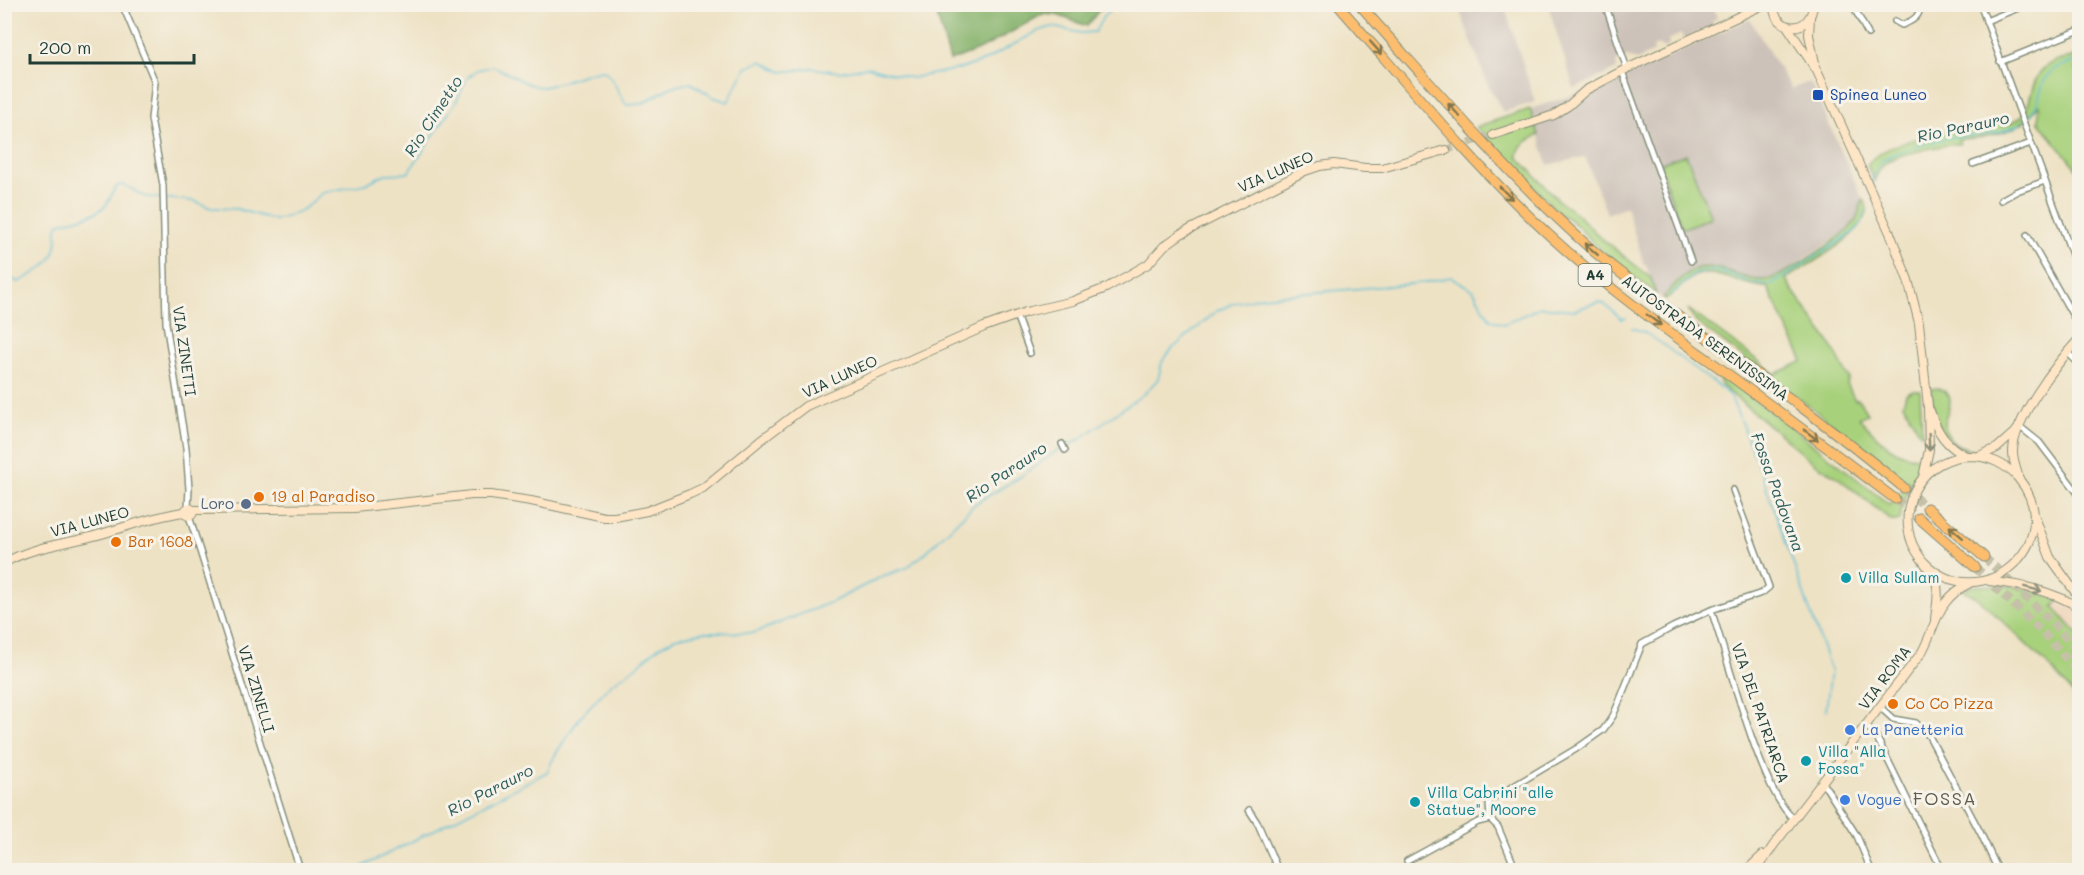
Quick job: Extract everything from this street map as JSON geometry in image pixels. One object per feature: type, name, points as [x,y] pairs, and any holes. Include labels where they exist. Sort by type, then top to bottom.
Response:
[{"type":"highway","name":"AUTOSTRADA SERENISSIMA","points":[[1337,4],[1491,178],[1548,234],[1605,283],[1895,499]]},
{"type":"highway","name":"AUTOSTRADA SERENISSIMA","points":[[1359,4],[1504,165],[1584,243],[1626,278],[1853,446],[1904,488]]},
{"type":"highway","points":[[1927,508],[1984,558]]},
{"type":"highway","points":[[1918,518],[1975,567]]},
{"type":"street","name":"VIA ZINETTI","points":[[122,4],[155,82],[151,119],[163,198],[165,323],[186,448],[189,511]]},
{"type":"street","points":[[1605,4],[1625,70],[1691,261]]},
{"type":"street","points":[[1773,4],[1775,14]]},
{"type":"street","points":[[1813,4],[1810,17],[1810,46],[1817,70],[1890,233],[1908,280],[1919,323],[1928,406],[1929,450],[1923,477]]},
{"type":"street","points":[[1852,4],[1868,34]]},
{"type":"street","points":[[1895,21],[1902,25],[1914,19],[1920,12],[1920,4]]},
{"type":"street","points":[[1980,4],[2079,276]]},
{"type":"street","points":[[1986,21],[2028,4]]},
{"type":"street","points":[[1493,135],[1554,115],[1587,90],[1763,5],[1787,26],[1817,70]]},
{"type":"street","points":[[1787,26],[1800,25],[1810,17]]},
{"type":"street","points":[[2000,62],[2079,30]]},
{"type":"street","points":[[1973,164],[2031,143]]},
{"type":"street","name":"VIA LUNEO","points":[[4,563],[16,556],[39,549],[94,536],[161,516],[189,511],[355,508],[472,495],[491,495],[531,501],[604,517],[628,515],[663,506],[703,488],[784,422],[822,398],[852,387],[954,339],[1016,315],[1073,301],[1106,288],[1148,264],[1164,246],[1181,234],[1305,171],[1334,164],[1382,168],[1446,150]]},
{"type":"street","points":[[2001,200],[2017,191],[2045,181]]},
{"type":"street","points":[[2027,234],[2079,328]]},
{"type":"street","points":[[2069,246],[2079,242]]},
{"type":"street","points":[[1016,315],[1030,354]]},
{"type":"street","points":[[1979,456],[1997,448],[2018,428],[2040,389],[2079,338]]},
{"type":"street","points":[[2067,352],[2079,365]]},
{"type":"street","points":[[1928,406],[1933,423],[1942,438],[1951,447],[1968,456]]},
{"type":"street","points":[[2018,428],[2013,453],[2020,480],[2030,496],[2050,557],[2079,599]]},
{"type":"street","points":[[2018,428],[2039,442],[2079,496]]},
{"type":"street","points":[[1935,619],[1936,584],[1912,542],[1908,520],[1910,500],[1923,477],[1943,462],[1968,456],[1979,456],[2002,465],[2020,480]]},
{"type":"street","points":[[1516,870],[1498,827],[1490,819],[1492,799],[1576,749],[1603,730],[1613,716],[1642,644],[1673,627],[1711,610],[1762,593],[1769,587],[1733,490]]},
{"type":"street","name":"VIA ZINELLI","points":[[189,511],[300,870]]},
{"type":"street","points":[[1924,562],[1948,578],[1971,582],[1984,580],[2008,570],[2021,558],[2031,538],[2034,513]]},
{"type":"street","points":[[1984,580],[2032,588],[2061,597],[2079,608]]},
{"type":"street","points":[[1935,619],[1949,596],[1971,582]]},
{"type":"street","name":"VIA DEL PATRIARCA","points":[[1711,610],[1768,778],[1783,806],[1794,819]]},
{"type":"street","name":"VIA ROMA","points":[[1773,846],[1922,652],[1935,619]]},
{"type":"street","points":[[1880,707],[1893,718],[1916,723],[1929,736],[1998,870]]},
{"type":"street","points":[[1866,725],[1877,738],[1942,870]]},
{"type":"street","points":[[1821,783],[1857,836],[1871,870]]},
{"type":"street","points":[[1249,810],[1258,824],[1278,870]]},
{"type":"street","points":[[1407,861],[1478,822],[1490,819]]},
{"type":"street","points":[[1747,870],[1773,846]]},
{"type":"street","points":[[1757,870],[1773,846]]},
{"type":"shaded area","points":[[1466,5],[1504,5],[1535,102],[1503,112],[1488,85],[1459,9],[1467,7]]},
{"type":"shaded area","points":[[1548,5],[1712,5],[1717,18],[1712,21],[1713,25],[1684,39],[1681,34],[1668,40],[1669,46],[1664,48],[1659,44],[1653,47],[1654,52],[1637,60],[1627,57],[1616,62],[1617,69],[1574,89]]},
{"type":"shaded area","points":[[1750,19],[1791,89],[1810,82],[1863,200],[1856,220],[1848,230],[1775,278],[1759,280],[1715,268],[1699,268],[1679,279],[1663,298],[1656,294],[1626,206],[1607,214],[1585,157],[1548,165],[1530,109],[1602,87]]},
{"type":"shaded area","points":[[2059,600],[2079,611],[2079,635],[2053,607]]},
{"type":"green space","points":[[934,4],[1103,5],[1087,26],[1057,15],[1043,14],[983,48],[950,61]]},
{"type":"green space","points":[[2079,56],[2079,67],[2075,69],[2080,75],[2079,172],[2039,122],[2039,104],[2024,122],[2015,128],[1993,135],[1958,139],[1960,144],[1935,147],[1888,161],[1874,181],[1867,165],[1892,147],[1928,136],[2000,122],[2002,126],[2013,122],[2026,110],[2036,79],[2045,67],[2058,60]]},
{"type":"green space","points":[[1530,109],[1539,135],[1521,146],[1518,157],[1559,201],[1651,278],[1656,294],[1591,241],[1580,228],[1560,214],[1476,127]]},
{"type":"green space","points":[[1686,154],[1711,217],[1682,229],[1659,164]]},
{"type":"green space","points":[[1863,200],[1867,209],[1865,219],[1857,229],[1834,249],[1786,279],[1830,343],[1849,378],[1847,384],[1855,400],[1858,399],[1868,414],[1859,418],[1879,439],[1895,450],[1912,457],[1922,457],[1903,503],[1900,521],[1892,521],[1836,476],[1814,463],[1722,386],[1716,372],[1790,426],[1890,505],[1909,483],[1696,322],[1688,309],[1776,374],[1803,361],[1767,287],[1701,274],[1694,276],[1666,300],[1663,298],[1686,275],[1701,268],[1721,269],[1757,280],[1773,278],[1820,251],[1848,230],[1856,220]]},
{"type":"green space","points":[[1938,388],[1950,399],[1945,427],[1950,439],[1960,446],[1980,450],[1967,450],[1957,446],[1949,440],[1943,432],[1938,423],[1931,389]]},
{"type":"green space","points":[[1913,390],[1920,390],[1922,434],[1903,404],[1906,394]]},
{"type":"green space","points":[[2004,585],[2059,600],[2053,607],[2079,635],[2079,701],[2051,668],[1978,598],[1962,589],[1973,586]]},
{"type":"waterway","name":"Rio Cimetto","points":[[4,276],[19,282],[42,268],[54,254],[58,224],[90,215],[101,209],[108,203],[114,189],[119,185],[126,186],[146,197],[194,201],[211,208],[237,209],[275,220],[304,209],[322,193],[365,184],[385,174],[408,173],[456,102],[467,78],[477,70],[493,66],[522,81],[540,87],[604,70],[627,105],[641,104],[671,87],[691,83],[713,97],[728,102],[746,68],[761,61],[782,72],[812,68],[839,72],[867,67],[912,78],[964,68],[986,60],[1038,31],[1052,27],[1081,33],[1095,32],[1103,17],[1117,4]]},
{"type":"waterway","name":"Rio Parauro","points":[[2025,120],[2038,102],[2046,77],[2053,70],[2080,61]]},
{"type":"waterway","name":"Rio Parauro","points":[[1871,184],[1880,163],[1893,155],[1947,138],[1988,134],[2021,123]]},
{"type":"waterway","name":"Rio Parauro","points":[[1670,295],[1692,276],[1705,271],[1724,273],[1763,285],[1773,284],[1855,231],[1861,224],[1866,211]]},
{"type":"waterway","name":"Rio Parauro","points":[[356,870],[547,772],[555,755],[580,717],[610,685],[657,648],[675,638],[705,632],[754,633],[834,601],[883,576],[906,568],[923,555],[976,503],[1023,475],[1052,454],[1080,439],[1145,393],[1158,379],[1162,362],[1172,349],[1217,311],[1234,303],[1261,297],[1422,283],[1451,277],[1473,290],[1490,319],[1504,324],[1541,307],[1575,310],[1598,302],[1603,303],[1622,319],[1626,318]]},
{"type":"waterway","name":"Fossa Padovana","points":[[1632,328],[1644,332],[1662,344],[1730,395],[1760,469],[1831,671],[1826,710]]},
{"type":"tunnel","points":[[1446,150],[1493,135]]},
{"type":"tunnel","points":[[1904,488],[1927,508]]},
{"type":"tunnel","points":[[1895,499],[1919,518]]},
{"type":"tunnel","points":[[1984,557],[2054,624],[2080,653]]},
{"type":"tunnel","points":[[1975,567],[2044,634],[2080,673]]},
{"type":"place","name":"Spinea Luneo","points":[[1818,95]]},
{"type":"place","name":"19 al Paradiso","points":[[259,497]]},
{"type":"place","name":"Loro","points":[[246,504]]},
{"type":"place","name":"Bar 1608","points":[[116,542]]},
{"type":"place","name":"Villa Sullam","points":[[1846,578]]},
{"type":"place","name":"Co Co Pizza","points":[[1893,704]]},
{"type":"place","name":"La Panetteria","points":[[1850,730]]},
{"type":"place","name":"Villa \"Alla Fossa\"","points":[[1806,761]]},
{"type":"place","name":"Vogue","points":[[1845,800]]},
{"type":"place","name":"Villa Cabrini \"alle Statue\", Moore","points":[[1415,802]]},
{"type":"district","name":"FOSSA","points":[[1945,799]]}]
